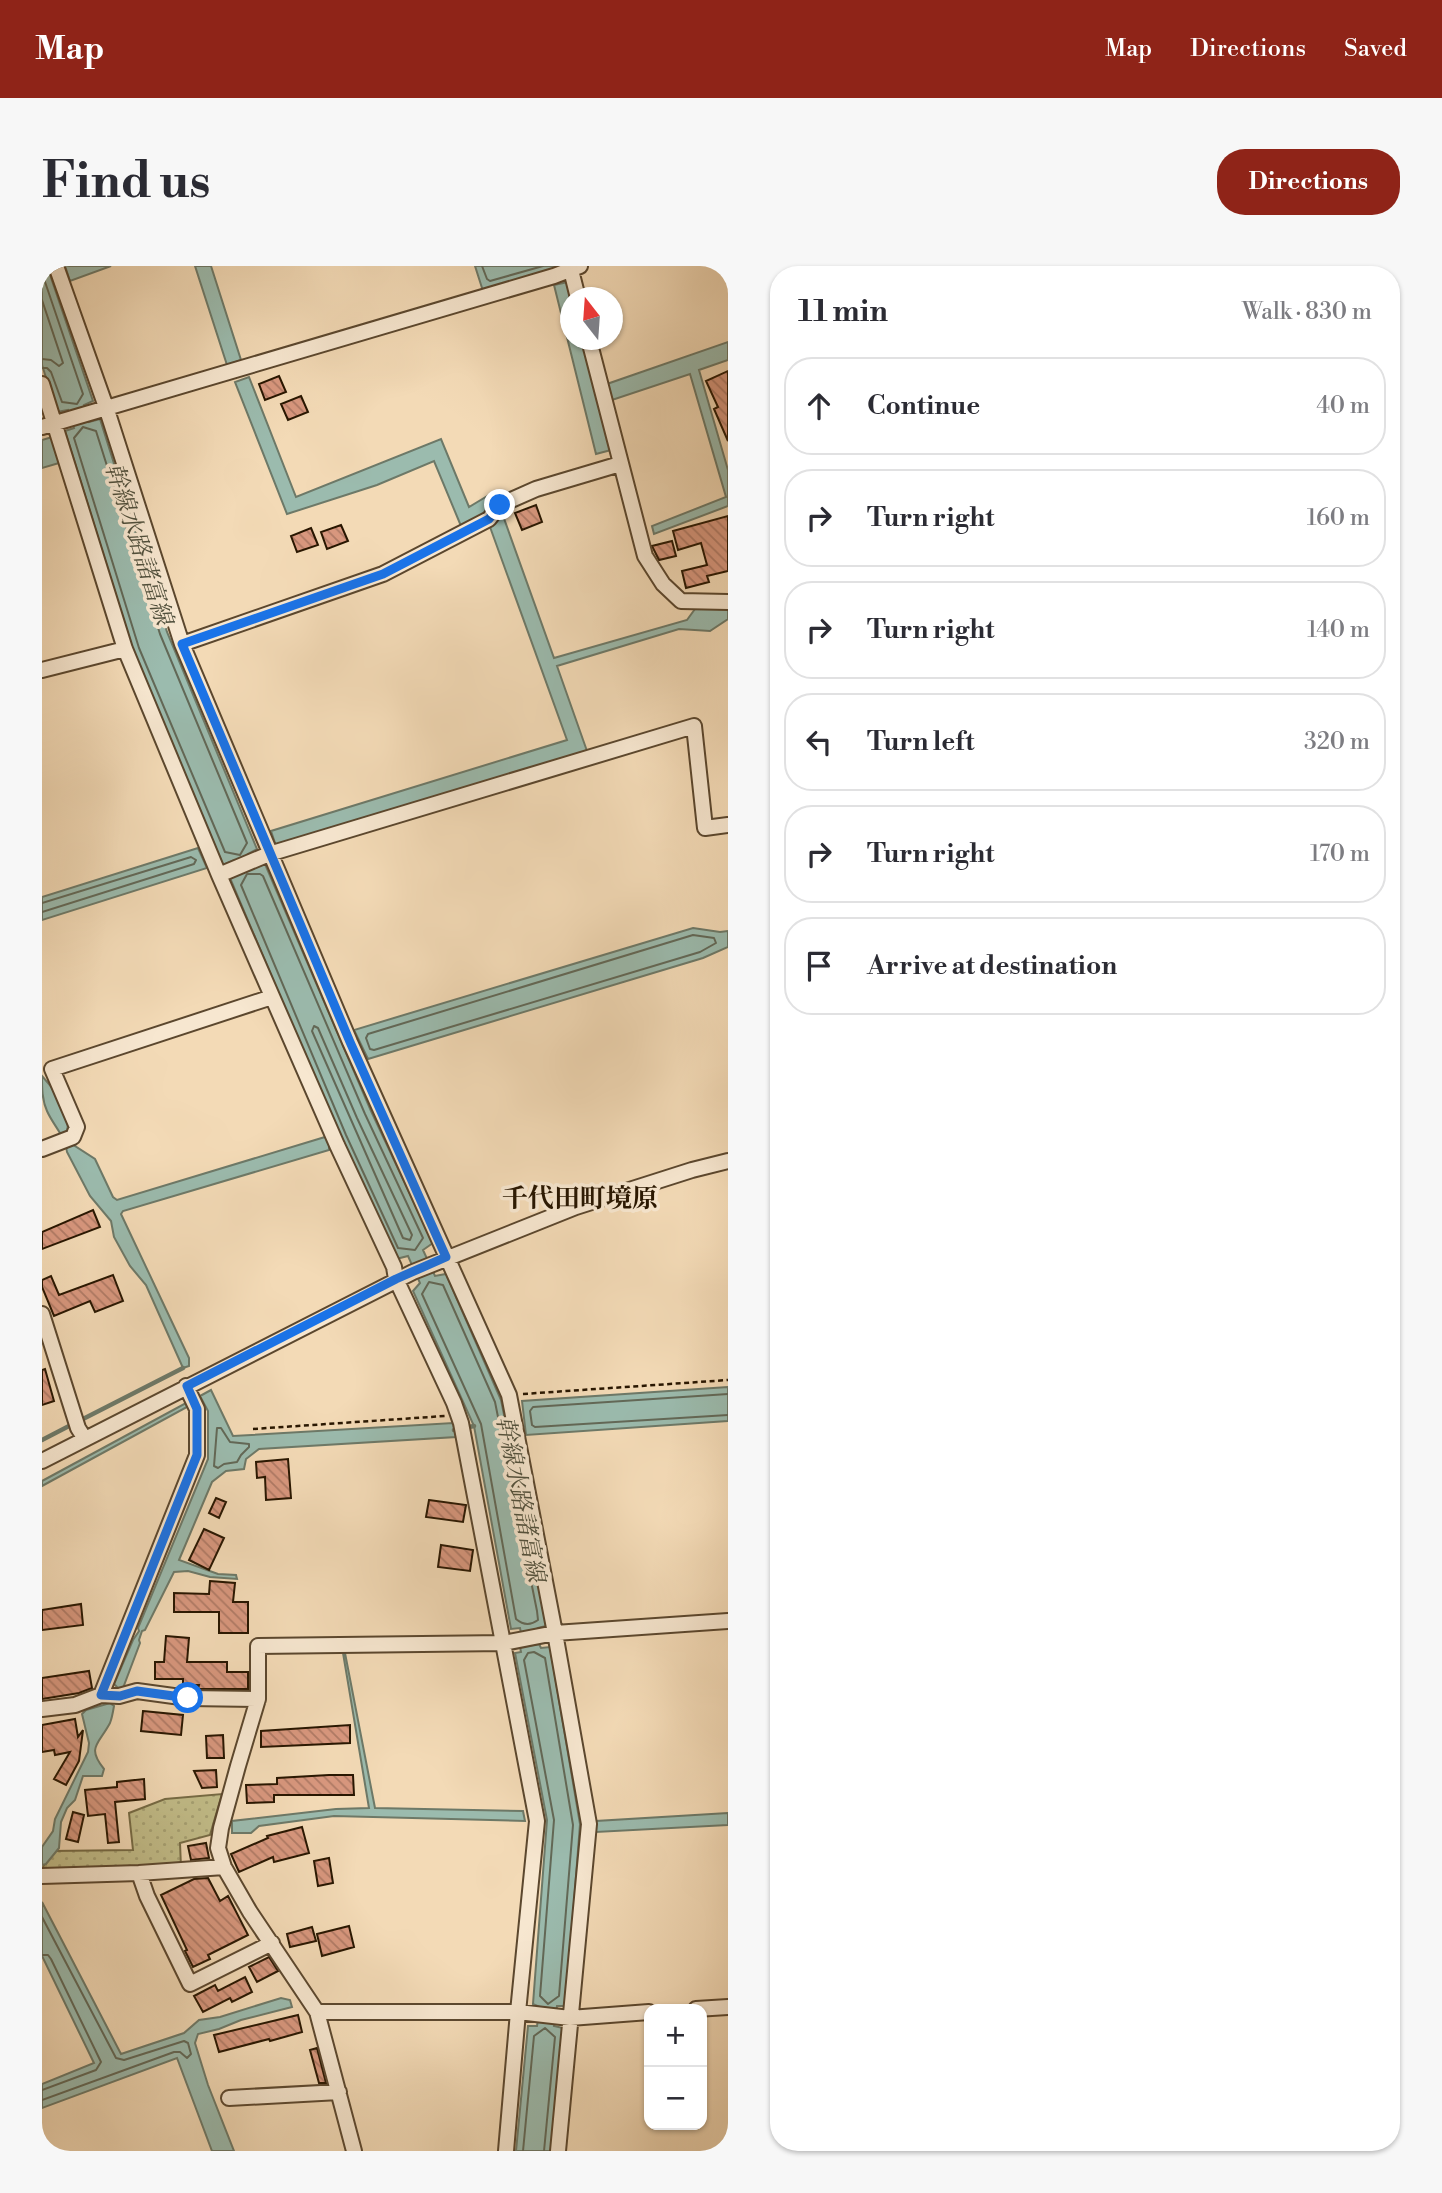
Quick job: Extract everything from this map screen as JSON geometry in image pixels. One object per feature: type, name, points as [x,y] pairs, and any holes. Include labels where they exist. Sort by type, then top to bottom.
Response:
[{"type":"street","points":[[56,266],[106,407],[182,644],[350,1042],[509,1395],[550,1634],[589,1824],[565,2017],[558,2151]]},
{"type":"street","points":[[55,423],[568,270],[574,287]]},
{"type":"street","points":[[592,350],[645,556],[663,584],[681,601],[728,602]]},
{"type":"street","points":[[42,384],[125,649],[219,875],[461,1423],[508,1642],[537,1821],[525,2013],[506,2151]]},
{"type":"street","points":[[182,644],[383,574],[489,519],[500,505],[536,489],[620,464]]},
{"type":"street","points":[[42,670],[125,649]]},
{"type":"street","points":[[219,875],[269,853],[694,726],[705,828],[728,825]]},
{"type":"street","points":[[42,1149],[67,1140],[77,1127],[52,1069],[272,997]]},
{"type":"street","points":[[42,1461],[396,1279],[446,1257],[576,1207],[728,1161]]},
{"type":"street","points":[[42,1314],[46,1338],[78,1428],[85,1439]]},
{"type":"street","points":[[101,1695],[197,1455],[197,1409],[187,1386]]},
{"type":"street","points":[[354,2151],[317,2012],[250,1912],[224,1867],[218,1848],[221,1828],[258,1699],[258,1646],[508,1642],[550,1634],[728,1621]]},
{"type":"street","points":[[42,1709],[75,1705],[101,1695],[120,1696],[137,1691],[188,1698],[258,1699]]},
{"type":"street","points":[[42,1876],[224,1867]]},
{"type":"street","points":[[139,1873],[147,1896],[190,1984],[272,1943]]},
{"type":"street","points":[[707,2008],[728,2007]]},
{"type":"street","points":[[317,2012],[525,2013],[565,2017],[644,2012]]},
{"type":"street","points":[[229,2098],[339,2092]]},
{"type":"path","points":[[509,1395],[728,1380]]},
{"type":"path","points":[[253,1429],[461,1423]]},
{"type":"shaded area","points":[[222,1794],[210,1835],[180,1843],[181,1867],[42,1869],[51,1851],[133,1850],[129,1813],[165,1799]]},
{"type":"water","name":"幹線水路諸富線","points":[[42,266],[47,266],[93,401],[84,405],[89,422],[100,419],[167,632],[257,849],[248,854],[254,868],[265,864],[371,1111],[433,1243],[423,1250],[435,1276],[446,1274],[501,1400],[544,1611],[546,1626],[538,1628],[539,1630],[521,1633],[520,1628],[511,1629],[474,1426],[413,1291],[420,1283],[408,1256],[396,1259],[340,1138],[230,878],[240,874],[234,860],[223,865],[133,650],[65,431],[74,428],[68,410],[57,412],[42,365]]},
{"type":"water","points":[[65,266],[111,266],[70,281]]},
{"type":"water","points":[[195,266],[211,266],[241,360],[227,365]]},
{"type":"water","points":[[475,266],[564,266],[483,291]]},
{"type":"water","points":[[568,282],[569,287],[560,287],[560,309],[554,285]]},
{"type":"water","points":[[728,342],[728,360],[699,370],[728,470],[728,506],[654,534],[652,526],[726,497],[690,374],[612,400],[607,384]]},
{"type":"water","points":[[570,350],[586,350],[611,450],[596,454]]},
{"type":"water","points":[[249,377],[296,497],[441,439],[469,507],[489,495],[502,513],[554,658],[687,620],[695,609],[728,609],[728,619],[710,631],[679,629],[557,666],[587,751],[276,846],[271,831],[567,740],[490,527],[494,521],[488,512],[461,526],[434,461],[377,485],[287,514],[235,382]]},
{"type":"water","points":[[52,437],[59,463],[42,468],[42,440]]},
{"type":"water","points":[[198,848],[207,868],[42,920],[42,897]]},
{"type":"water","points":[[693,928],[728,931],[728,947],[703,958],[368,1059],[354,1030]]},
{"type":"water","points":[[42,1076],[54,1090],[68,1123],[67,1133],[72,1144],[95,1159],[113,1197],[117,1200],[325,1137],[329,1143],[329,1150],[123,1211],[121,1214],[189,1358],[189,1366],[183,1368],[146,1285],[130,1266],[114,1237],[111,1221],[90,1196],[67,1152],[64,1141],[45,1107]]},
{"type":"water","points":[[728,1387],[728,1421],[526,1435],[522,1401]]},
{"type":"water","points":[[211,1390],[233,1436],[453,1423],[456,1437],[259,1449],[246,1459],[244,1469],[226,1471],[212,1482],[179,1560],[218,1574],[236,1575],[237,1579],[210,1577],[188,1571],[174,1572],[145,1630],[142,1631],[123,1688],[118,1688],[114,1684],[139,1631],[208,1459],[208,1411],[200,1396]]},
{"type":"water","points":[[186,1403],[187,1407],[42,1486],[42,1481]]},
{"type":"water","points":[[539,1644],[541,1648],[550,1647],[580,1824],[566,2006],[557,2006],[554,2026],[563,2028],[551,2151],[516,2151],[528,2026],[537,2026],[540,2007],[533,2004],[547,1820],[515,1653],[521,1652],[520,1647]]},
{"type":"water","points":[[343,1653],[375,1808],[523,1811],[525,1821],[334,1816],[259,1826],[251,1833],[232,1833],[232,1821],[336,1809],[369,1808]]},
{"type":"water","points":[[110,1703],[114,1706],[111,1721],[95,1750],[104,1769],[102,1776],[83,1776],[75,1800],[67,1808],[61,1822],[59,1848],[46,1864],[42,1865],[42,1847],[53,1831],[55,1819],[88,1752],[89,1743],[82,1714],[86,1710]]},
{"type":"water","points":[[728,1813],[728,1825],[596,1832],[596,1821]]},
{"type":"water","points":[[42,1902],[121,2054],[184,2033],[199,2020],[220,2017],[281,1998],[290,2000],[292,2007],[198,2034],[195,2043],[234,2151],[212,2151],[177,2058],[42,2108],[42,2084],[94,2063],[42,1956]]},
{"type":"building","points":[[728,371],[728,441],[714,409],[718,407],[706,381]]},
{"type":"building","points":[[279,376],[286,392],[265,400],[259,384]]},
{"type":"building","points":[[301,396],[308,412],[288,420],[281,404]]},
{"type":"building","points":[[536,505],[542,522],[522,530],[515,513]]},
{"type":"building","points":[[728,516],[728,571],[707,576],[709,582],[686,588],[682,571],[707,565],[701,543],[678,550],[673,531]]},
{"type":"building","points":[[341,525],[348,541],[327,549],[321,532]]},
{"type":"building","points":[[311,528],[318,545],[297,552],[291,536]]},
{"type":"building","points":[[672,541],[676,556],[659,560],[652,546]]},
{"type":"building","points":[[93,1210],[100,1227],[42,1249],[42,1232]]},
{"type":"building","points":[[113,1275],[123,1301],[95,1312],[90,1301],[54,1316],[42,1287],[42,1280],[51,1276],[59,1295]]},
{"type":"building","points":[[45,1369],[54,1401],[42,1405],[42,1370]]},
{"type":"building","points":[[288,1459],[291,1498],[266,1500],[265,1477],[257,1478],[256,1462]]},
{"type":"building","points":[[216,1498],[226,1502],[219,1518],[209,1513]]},
{"type":"building","points":[[429,1500],[466,1505],[463,1522],[426,1517]]},
{"type":"building","points":[[204,1529],[224,1538],[209,1570],[189,1560]]},
{"type":"building","points":[[441,1545],[473,1550],[470,1571],[438,1567]]},
{"type":"building","points":[[210,1581],[235,1583],[233,1602],[248,1602],[248,1633],[219,1633],[219,1612],[174,1612],[174,1593],[209,1594]]},
{"type":"building","points":[[81,1604],[83,1625],[42,1630],[42,1610]]},
{"type":"building","points":[[166,1636],[189,1638],[187,1662],[227,1662],[227,1672],[248,1672],[248,1689],[198,1689],[199,1685],[183,1685],[183,1679],[155,1679],[155,1662],[164,1662]]},
{"type":"building","points":[[89,1671],[92,1688],[42,1699],[42,1678]]},
{"type":"building","points":[[143,1711],[183,1715],[181,1735],[141,1731]]},
{"type":"building","points":[[75,1719],[78,1737],[83,1730],[79,1761],[66,1785],[54,1779],[70,1752],[55,1755],[54,1750],[42,1752],[42,1725]]},
{"type":"building","points":[[350,1725],[350,1743],[261,1747],[261,1731]]},
{"type":"building","points":[[223,1735],[224,1758],[207,1758],[206,1736]]},
{"type":"building","points":[[216,1770],[217,1787],[202,1788],[194,1771]]},
{"type":"building","points":[[353,1775],[354,1795],[274,1795],[274,1802],[247,1803],[246,1785],[277,1784],[277,1778]]},
{"type":"building","points":[[144,1779],[145,1799],[115,1802],[119,1842],[108,1843],[105,1814],[88,1816],[85,1790],[117,1787],[117,1782]]},
{"type":"building","points":[[73,1812],[84,1815],[78,1842],[66,1839]]},
{"type":"building","points":[[302,1827],[309,1853],[274,1862],[273,1857],[239,1872],[231,1854],[268,1838],[267,1836]]},
{"type":"building","points":[[206,1843],[209,1858],[191,1860],[188,1846]]},
{"type":"building","points":[[329,1858],[333,1883],[318,1886],[314,1861]]},
{"type":"building","points":[[208,1878],[220,1901],[228,1896],[248,1935],[208,1955],[210,1959],[193,1967],[161,1895],[194,1879]]},
{"type":"building","points":[[349,1926],[354,1947],[322,1956],[317,1934]]},
{"type":"building","points":[[312,1927],[316,1941],[290,1947],[287,1934]]},
{"type":"building","points":[[269,1957],[278,1971],[257,1982],[249,1967]]},
{"type":"building","points":[[245,1977],[252,1992],[232,2002],[230,1998],[203,2012],[194,1996],[215,1985],[218,1991]]},
{"type":"building","points":[[298,2015],[302,2032],[219,2052],[214,2035]]},
{"type":"building","points":[[317,2048],[326,2083],[319,2083],[310,2050]]},
{"type":"waterway","points":[[83,1419],[183,1368]]},
{"type":"waterway","points":[[42,1440],[69,1426]]},
{"type":"waterway","points":[[454,1430],[474,1426]]},
{"type":"district","name":"千代田町境原","points":[[580,1199]]},
{"type":"route","points":[[188,1698],[137,1691],[120,1696],[101,1695],[197,1455],[197,1409],[187,1386],[396,1279],[446,1257],[350,1042],[182,644],[383,574],[489,519],[500,505]]}]
